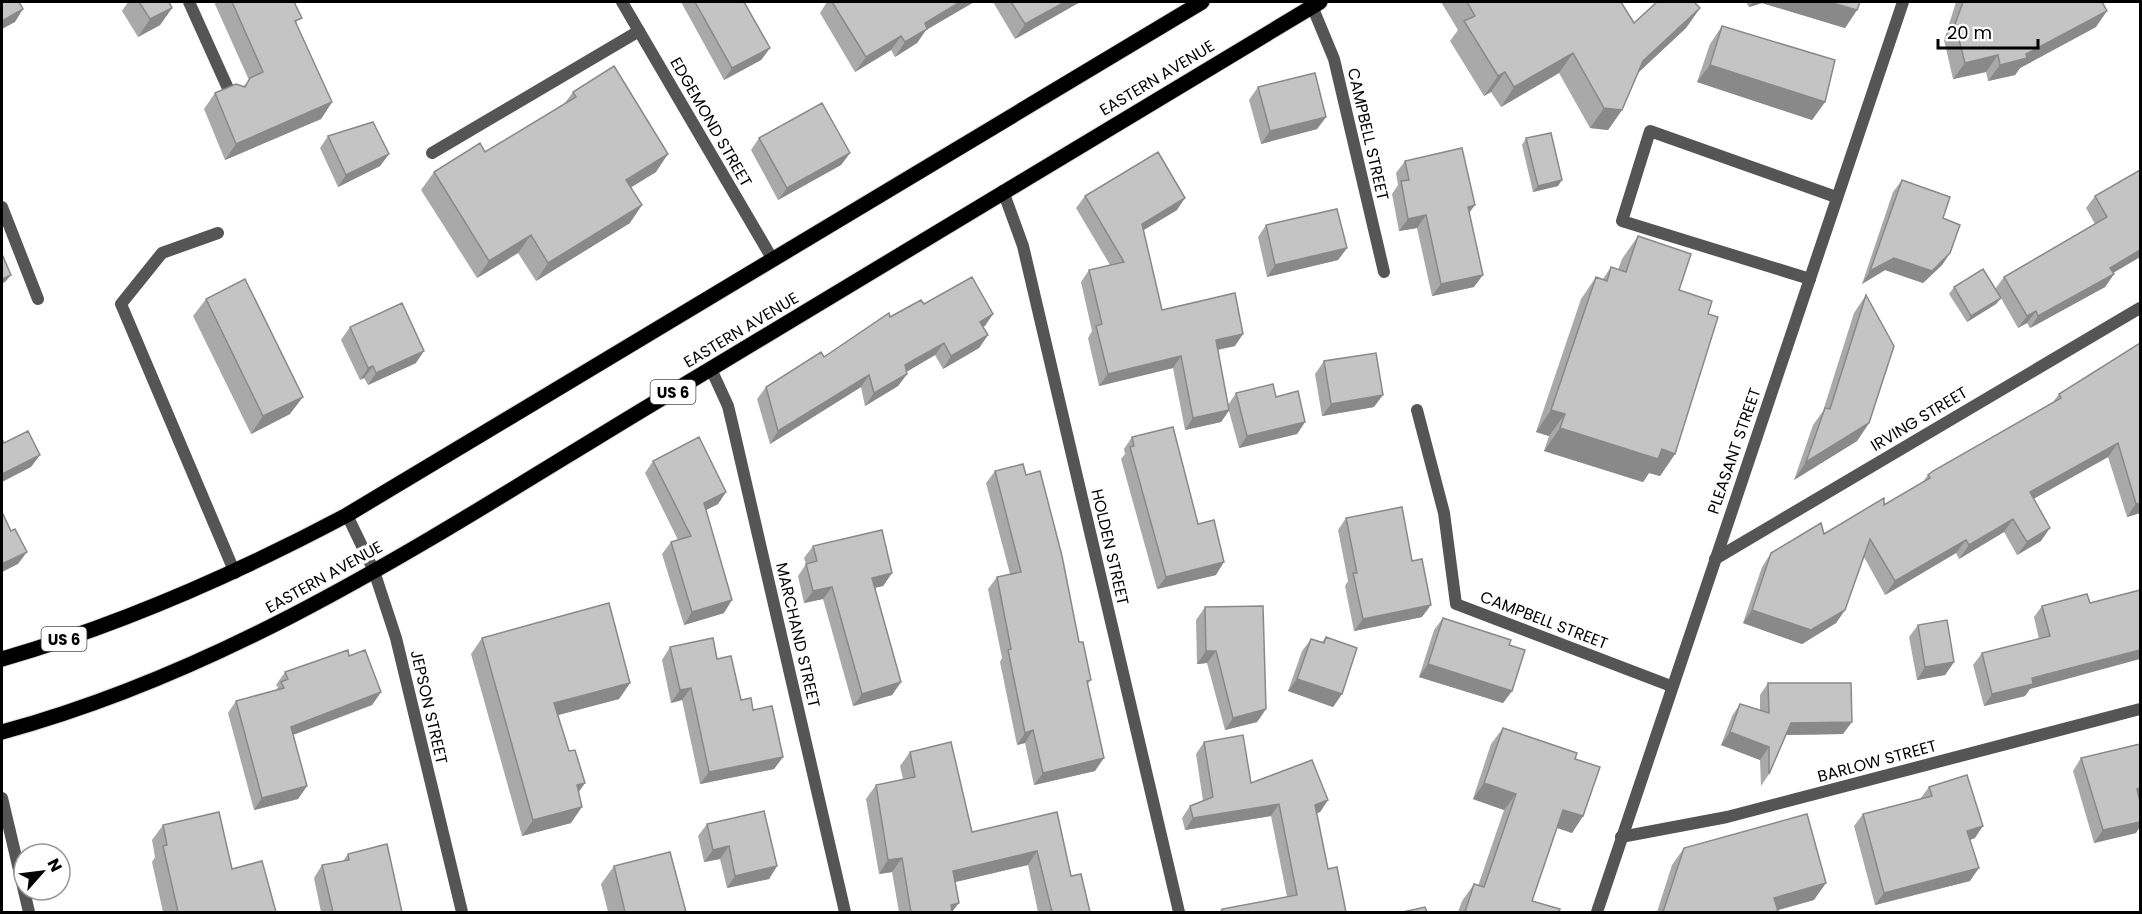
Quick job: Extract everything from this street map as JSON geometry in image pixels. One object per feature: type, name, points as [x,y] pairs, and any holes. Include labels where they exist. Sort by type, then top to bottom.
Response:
[{"type":"main road","name":"US 6","points":[[2,659],[126,618],[235,573],[347,514],[1202,2]]},
{"type":"main road","name":"EASTERN AVENUE","points":[[2,732],[86,707],[201,662],[374,571],[1316,4]]},
{"type":"street","points":[[189,2],[231,95]]},
{"type":"street","name":"EDGEMOND STREET","points":[[622,2],[772,260]]},
{"type":"street","name":"PLEASANT STREET","points":[[1597,912],[1671,686],[1903,2]]},
{"type":"street","name":"CAMPBELL STREET","points":[[1316,4],[1334,59],[1384,272]]},
{"type":"street","points":[[432,153],[639,31]]},
{"type":"street","points":[[1809,279],[1622,221],[1650,130],[1836,197]]},
{"type":"street","name":"HOLDEN STREET","points":[[1003,191],[1023,246],[1179,912]]},
{"type":"street","points":[[2,207],[38,299]]},
{"type":"street","points":[[218,232],[162,253],[121,304],[235,573]]},
{"type":"street","name":"IRVING STREET","points":[[1715,559],[2140,308]]},
{"type":"street","name":"MARCHAND STREET","points":[[711,369],[728,406],[845,912]]},
{"type":"street","name":"CAMPBELL STREET","points":[[1418,410],[1444,513],[1456,604],[1671,686]]},
{"type":"street","name":"JEPSON STREET","points":[[347,514],[374,571],[396,638],[462,912]]},
{"type":"street","name":"BARLOW STREET","points":[[1621,837],[1727,818],[2140,709]]},
{"type":"street","points":[[2,798],[29,912]]},
{"type":"building","points":[[2,2],[19,2],[23,9],[2,21]]},
{"type":"building","points":[[139,2],[169,2],[172,8],[150,19]]},
{"type":"building","points":[[232,2],[294,2],[302,18],[295,21],[332,102],[236,144],[215,93],[236,84],[245,87],[250,78],[263,72]]},
{"type":"building","points":[[695,2],[744,2],[770,48],[732,68]]},
{"type":"building","points":[[832,2],[960,2],[925,23],[927,29],[905,42],[901,36],[866,57]]},
{"type":"building","points":[[1011,2],[1065,2],[1025,24]]},
{"type":"building","points":[[1467,2],[1621,2],[1634,23],[1657,2],[1694,2],[1700,8],[1643,61],[1622,110],[1604,108],[1573,53],[1514,87],[1505,72],[1498,76],[1464,21],[1475,16]]},
{"type":"building","points":[[1829,2],[1860,2],[1857,10]]},
{"type":"building","points":[[1963,2],[2102,2],[2107,11],[2026,54],[2027,58],[2000,65],[1998,55],[1965,63],[1955,24]]},
{"type":"building","points":[[1722,26],[1835,60],[1825,102],[1710,65]]},
{"type":"building","points":[[614,66],[668,154],[626,180],[642,205],[548,263],[531,235],[489,261],[434,172],[480,143],[485,152],[576,97],[573,92]]},
{"type":"building","points":[[1315,73],[1326,117],[1270,131],[1258,87]]},
{"type":"building","points":[[822,103],[850,153],[787,188],[759,138]]},
{"type":"building","points":[[373,122],[389,154],[346,175],[328,136]]},
{"type":"building","points":[[1551,133],[1562,180],[1538,186],[1526,138]]},
{"type":"building","points":[[1462,148],[1475,205],[1468,207],[1483,275],[1441,284],[1426,215],[1408,219],[1401,181],[1409,180],[1405,161]]},
{"type":"building","points":[[1158,152],[1185,198],[1142,224],[1162,310],[1235,293],[1243,334],[1216,340],[1229,410],[1193,418],[1181,356],[1108,374],[1096,326],[1102,324],[1089,270],[1124,262],[1085,196]]},
{"type":"building","points":[[2140,170],[2140,250],[2110,268],[2114,274],[2038,316],[2036,311],[2027,316],[2004,277],[2107,217],[2095,196]]},
{"type":"building","points":[[1902,180],[1950,197],[1943,218],[1960,225],[1950,253],[1932,271],[1894,258],[1870,271]]},
{"type":"building","points":[[1337,209],[1347,248],[1275,265],[1266,225]]},
{"type":"building","points":[[1638,236],[1691,254],[1679,290],[1712,301],[1708,314],[1718,317],[1675,454],[1662,449],[1658,459],[1560,428],[1565,414],[1551,410],[1596,277],[1607,281],[1611,267],[1626,272]]},
{"type":"building","points":[[2,254],[11,275],[2,279]]},
{"type":"building","points":[[1983,269],[2001,298],[1971,316],[1954,287]]},
{"type":"building","points":[[972,277],[993,314],[980,322],[988,335],[951,356],[944,343],[905,365],[907,374],[874,393],[869,375],[778,431],[766,387],[821,352],[824,357],[889,313],[890,317],[921,300],[924,304]]},
{"type":"building","points":[[245,279],[303,397],[263,416],[206,299]]},
{"type":"building","points":[[1866,295],[1894,346],[1869,423],[1806,462],[1825,408],[1830,409]]},
{"type":"building","points":[[402,303],[424,351],[376,373],[373,366],[368,368],[350,327]]},
{"type":"building","points":[[2140,343],[2140,503],[2136,504],[2118,443],[2030,492],[2050,528],[2027,542],[2013,519],[1969,545],[1966,540],[1895,581],[1870,539],[1845,610],[1811,630],[1752,610],[1771,553],[1821,523],[1824,534],[1884,498],[1884,505],[1930,478],[1928,475],[1933,471],[2061,398],[2059,394]]},
{"type":"building","points":[[1376,353],[1383,395],[1331,404],[1324,361]]},
{"type":"building","points":[[1273,384],[1276,397],[1298,391],[1305,422],[1247,436],[1236,393]]},
{"type":"building","points":[[1173,427],[1198,524],[1214,520],[1224,562],[1166,577],[1130,447],[1134,446],[1132,437]]},
{"type":"building","points":[[28,431],[40,455],[2,474],[2,439],[4,443]]},
{"type":"building","points":[[699,437],[726,492],[704,503],[732,600],[692,612],[671,542],[691,536],[653,461]]},
{"type":"building","points":[[1023,464],[1026,475],[1040,471],[1062,556],[1079,642],[1083,642],[1091,680],[1087,681],[1104,758],[1043,773],[1033,730],[1025,733],[1008,650],[1011,649],[997,577],[1021,572],[995,471]]},
{"type":"building","points":[[1402,507],[1412,561],[1422,559],[1431,605],[1363,619],[1353,573],[1357,573],[1346,518]]},
{"type":"building","points":[[2,512],[11,531],[15,529],[27,552],[2,564]]},
{"type":"building","points":[[882,530],[892,573],[872,578],[901,682],[862,694],[832,587],[813,591],[806,564],[817,561],[813,546]]},
{"type":"building","points":[[2140,590],[2140,650],[2032,678],[2033,684],[1992,694],[1982,653],[2050,636],[2042,606],[2087,594],[2090,603]]},
{"type":"building","points":[[609,603],[630,683],[554,703],[569,751],[575,750],[585,783],[577,785],[582,807],[533,820],[482,638]]},
{"type":"building","points":[[1263,606],[1266,709],[1233,718],[1216,651],[1206,651],[1205,607]]},
{"type":"building","points":[[1443,618],[1511,640],[1509,645],[1525,650],[1512,691],[1428,664]]},
{"type":"building","points":[[1947,620],[1954,662],[1925,667],[1918,625]]},
{"type":"building","points":[[1326,637],[1357,648],[1342,694],[1297,679],[1311,639],[1324,643]]},
{"type":"building","points":[[713,638],[717,659],[731,656],[741,700],[751,698],[753,710],[772,706],[783,757],[709,772],[691,688],[680,690],[670,647]]},
{"type":"building","points":[[348,650],[349,656],[365,650],[381,692],[291,727],[307,786],[262,798],[236,701],[284,688],[281,682],[288,679],[285,672]]},
{"type":"building","points":[[1768,683],[1851,683],[1852,722],[1791,723],[1769,774],[1769,747],[1730,732],[1740,704],[1769,713]]},
{"type":"building","points":[[1503,728],[1577,753],[1575,759],[1600,767],[1583,816],[1563,810],[1532,901],[1560,909],[1559,912],[1465,912],[1474,884],[1484,887],[1516,794],[1484,783]]},
{"type":"building","points":[[1243,735],[1251,783],[1312,760],[1328,800],[1315,805],[1328,869],[1337,867],[1346,912],[1222,912],[1222,909],[1297,895],[1279,804],[1193,818],[1190,806],[1213,797],[1204,742]]},
{"type":"building","points":[[951,742],[972,832],[1057,812],[1071,876],[1081,874],[1090,912],[1052,912],[1037,851],[953,871],[959,903],[951,905],[952,912],[911,912],[902,858],[888,860],[876,785],[915,777],[910,752]]},
{"type":"building","points":[[2140,744],[2140,788],[2137,789],[2140,802],[2140,822],[2103,830],[2081,758]]},
{"type":"building","points":[[1967,775],[1983,826],[1967,831],[1979,868],[1884,893],[1863,814],[1932,796],[1929,787]]},
{"type":"building","points":[[764,811],[777,866],[735,876],[729,846],[713,850],[707,824]]},
{"type":"building","points":[[219,812],[232,869],[262,861],[276,912],[178,912],[163,846],[167,845],[163,825]]},
{"type":"building","points":[[1807,814],[1826,883],[1774,898],[1778,911],[1774,912],[1663,912],[1684,848]]},
{"type":"building","points":[[387,844],[402,912],[333,912],[322,865],[349,860],[348,854]]},
{"type":"building","points":[[670,852],[686,912],[625,912],[614,866]]},
{"type":"building","points":[[1425,907],[1427,912],[1403,912]]}]
